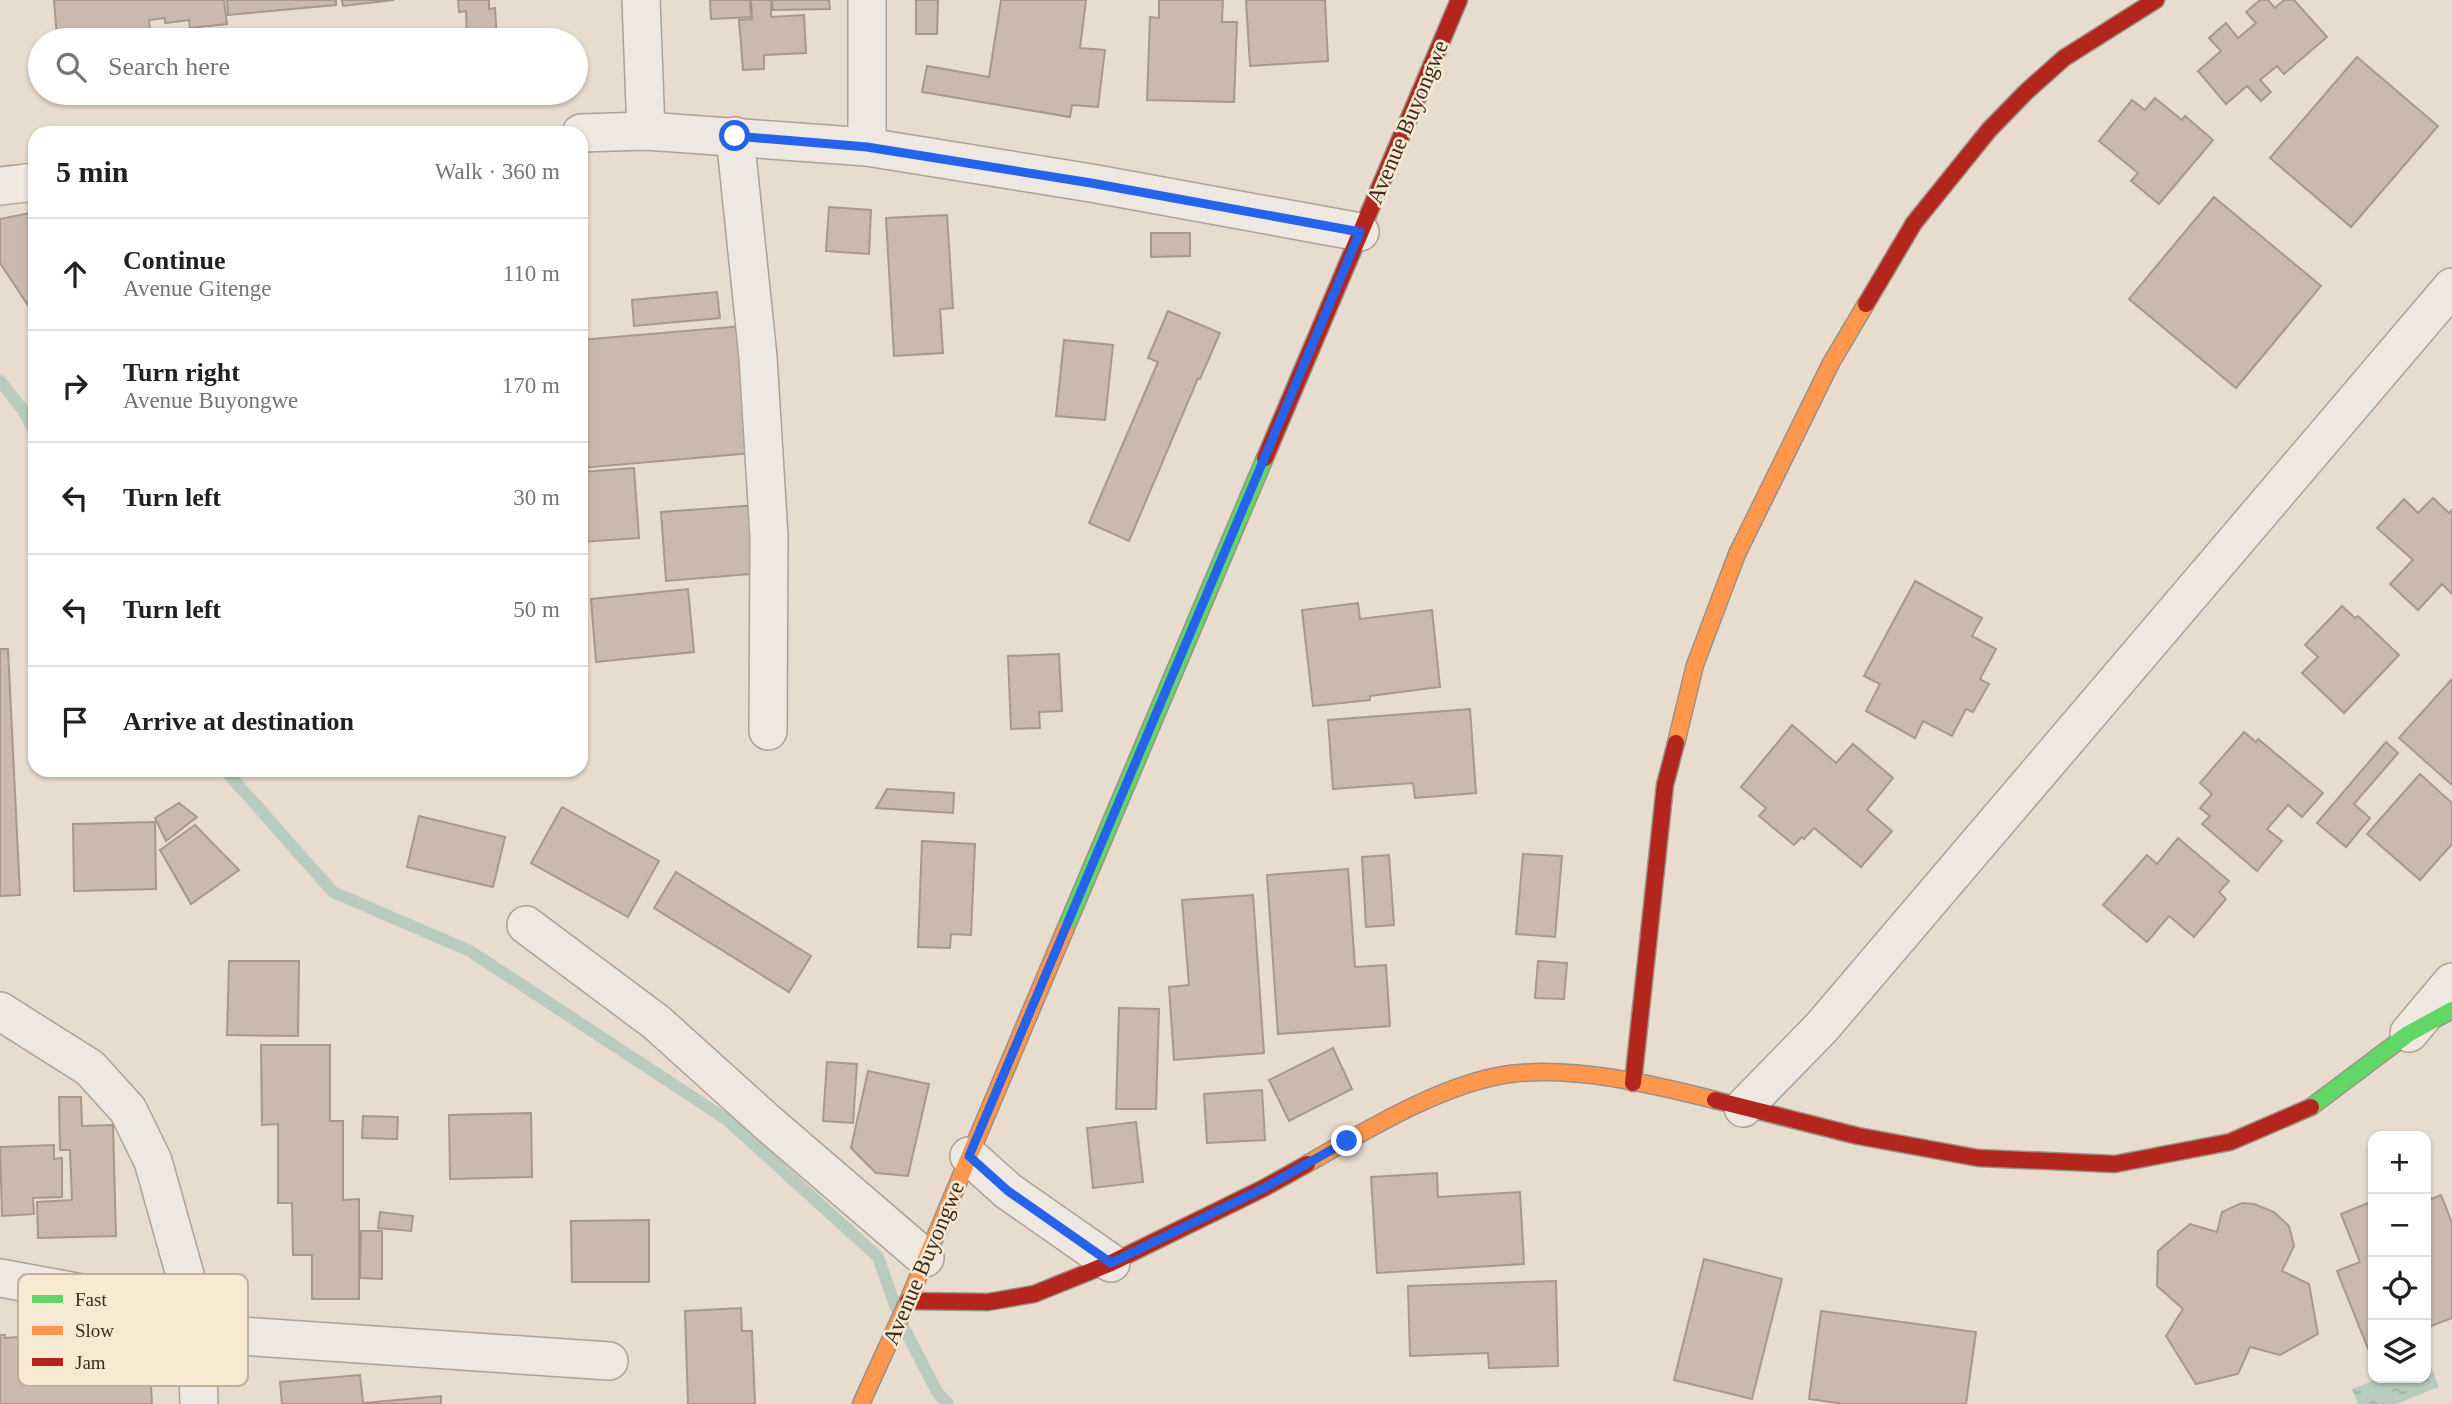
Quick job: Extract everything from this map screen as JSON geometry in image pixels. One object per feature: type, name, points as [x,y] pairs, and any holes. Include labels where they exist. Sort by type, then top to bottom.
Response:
[{"type":"street","points":[[640,0],[646,131]]},
{"type":"street","points":[[867,0],[867,147]]},
{"type":"street","name":"Avenue Buyongwe","points":[[861,1404],[906,1306],[1459,0]]},
{"type":"street","points":[[1633,1083],[1665,785],[1695,665],[1737,554],[1831,363],[1914,223],[1989,130],[2026,92],[2064,58],[2156,0]]},
{"type":"street","points":[[588,133],[646,131],[867,147],[1091,183],[1360,232]]},
{"type":"street","points":[[735,136],[758,357],[769,536],[768,731]]},
{"type":"street","points":[[0,186],[28,182]]},
{"type":"street","points":[[1742,1108],[1822,1027],[2452,287]]},
{"type":"street","points":[[526,925],[656,1022],[768,1124],[925,1258]]},
{"type":"street","points":[[2408,1034],[2452,982]]},
{"type":"street","points":[[906,1306],[988,1302],[1034,1294],[1111,1263],[1264,1188],[1442,1092],[1509,1074],[1568,1072],[1633,1083],[1858,1136],[1978,1158],[2115,1164],[2230,1142],[2308,1109],[2408,1034],[2452,1010]]},
{"type":"street","points":[[0,1011],[90,1068],[128,1110],[153,1161],[183,1274]]},
{"type":"street","points":[[969,1156],[1018,1198],[1111,1263]]},
{"type":"street","points":[[0,1278],[18,1282]]},
{"type":"street","points":[[248,1329],[608,1361]]},
{"type":"street","points":[[198,1386],[199,1404]]},
{"type":"water","points":[[2431,1367],[2439,1387],[2396,1404],[2358,1404],[2352,1389],[2368,1383],[2431,1383]]},
{"type":"building","points":[[54,0],[224,0],[227,24],[190,28],[189,20],[165,23],[165,18],[149,20],[150,28],[56,28]]},
{"type":"building","points":[[227,0],[336,0],[336,5],[228,15]]},
{"type":"building","points":[[342,0],[394,0],[343,6]]},
{"type":"building","points":[[458,0],[489,0],[489,9],[495,8],[496,28],[467,28],[466,11],[459,12]]},
{"type":"building","points":[[710,0],[750,0],[751,17],[711,19]]},
{"type":"building","points":[[751,0],[771,0],[771,17],[804,15],[806,53],[764,55],[764,69],[743,70],[739,20],[752,19]]},
{"type":"building","points":[[772,0],[829,0],[830,9],[773,10]]},
{"type":"building","points":[[916,0],[938,0],[937,34],[916,34]]},
{"type":"building","points":[[1001,0],[1086,0],[1080,48],[1105,50],[1098,107],[1072,105],[1070,117],[922,92],[927,66],[989,77]]},
{"type":"building","points":[[1159,0],[1223,0],[1222,22],[1237,22],[1234,102],[1147,100],[1150,17],[1159,18]]},
{"type":"building","points":[[1246,0],[1325,0],[1328,61],[1250,66]]},
{"type":"building","points":[[2260,0],[2268,0],[2275,8],[2284,0],[2294,0],[2327,37],[2284,74],[2277,66],[2260,80],[2271,92],[2261,101],[2247,86],[2226,104],[2198,71],[2221,51],[2209,38],[2226,23],[2238,38],[2256,23],[2246,12]]},
{"type":"building","points":[[2357,57],[2438,126],[2351,227],[2270,158]]},
{"type":"building","points":[[2155,98],[2182,120],[2185,116],[2213,140],[2159,204],[2131,181],[2138,173],[2099,141],[2132,100],[2145,110]]},
{"type":"building","points":[[2214,197],[2321,286],[2236,388],[2129,299]]},
{"type":"building","points":[[829,207],[871,210],[869,254],[826,251]]},
{"type":"building","points":[[28,213],[28,305],[0,263],[0,219]]},
{"type":"building","points":[[947,215],[953,308],[940,309],[943,353],[894,356],[886,218]]},
{"type":"building","points":[[1151,233],[1190,233],[1190,256],[1151,257]]},
{"type":"building","points":[[717,292],[720,318],[634,326],[632,300]]},
{"type":"building","points":[[1168,311],[1220,333],[1200,379],[1198,378],[1129,541],[1089,523],[1158,362],[1148,358]]},
{"type":"building","points":[[742,326],[752,453],[588,467],[588,339]]},
{"type":"building","points":[[1064,340],[1113,345],[1105,420],[1056,416]]},
{"type":"building","points":[[634,468],[639,538],[588,542],[588,471]]},
{"type":"building","points":[[2433,498],[2449,513],[2452,510],[2452,594],[2442,584],[2418,610],[2390,584],[2413,560],[2377,528],[2404,499],[2418,513]]},
{"type":"building","points":[[757,505],[762,573],[666,581],[661,512]]},
{"type":"building","points":[[1915,581],[1982,618],[1972,636],[1996,649],[1980,679],[1989,684],[1973,712],[1966,709],[1952,736],[1923,721],[1915,738],[1866,711],[1880,684],[1864,676]]},
{"type":"building","points":[[688,589],[694,652],[596,662],[591,599]]},
{"type":"building","points":[[1358,603],[1360,619],[1432,610],[1440,687],[1370,696],[1370,700],[1313,706],[1302,610]]},
{"type":"building","points":[[2342,606],[2355,618],[2358,616],[2399,655],[2344,713],[2302,673],[2318,657],[2305,645]]},
{"type":"building","points":[[0,649],[8,649],[20,895],[0,896]]},
{"type":"building","points":[[1059,654],[1062,711],[1039,712],[1040,728],[1011,729],[1008,656]]},
{"type":"building","points":[[2452,679],[2452,785],[2399,738]]},
{"type":"building","points":[[1470,709],[1476,793],[1415,798],[1413,783],[1333,789],[1328,720]]},
{"type":"building","points":[[1792,725],[1836,763],[1853,744],[1893,778],[1867,810],[1892,831],[1861,867],[1814,828],[1794,845],[1759,816],[1766,808],[1741,787]]},
{"type":"building","points":[[2244,732],[2256,742],[2258,739],[2323,793],[2302,817],[2288,805],[2267,829],[2282,841],[2257,871],[2202,824],[2210,816],[2200,808],[2212,794],[2200,783]]},
{"type":"building","points":[[2386,742],[2398,753],[2354,804],[2370,818],[2346,847],[2317,823]]},
{"type":"building","points":[[2420,774],[2452,803],[2452,844],[2420,880],[2367,834]]},
{"type":"building","points":[[887,789],[954,793],[953,813],[876,808]]},
{"type":"building","points":[[179,803],[197,817],[166,841],[155,818]]},
{"type":"building","points":[[562,807],[659,861],[628,917],[531,863]]},
{"type":"building","points":[[419,816],[505,837],[493,887],[407,867]]},
{"type":"building","points":[[155,822],[156,889],[74,891],[73,824]]},
{"type":"building","points":[[195,825],[239,870],[191,904],[160,850]]},
{"type":"building","points":[[2178,838],[2229,881],[2219,892],[2226,899],[2194,937],[2169,916],[2147,942],[2103,905],[2147,855],[2157,864]]},
{"type":"building","points":[[922,841],[975,844],[971,935],[951,934],[950,948],[918,947]]},
{"type":"building","points":[[1523,854],[1562,856],[1555,937],[1516,934]]},
{"type":"building","points":[[1389,855],[1394,925],[1366,927],[1362,857]]},
{"type":"building","points":[[1348,869],[1355,967],[1386,965],[1390,1026],[1278,1034],[1267,875]]},
{"type":"building","points":[[676,872],[811,956],[789,992],[654,908]]},
{"type":"building","points":[[1253,895],[1264,1053],[1174,1060],[1169,987],[1189,985],[1182,900]]},
{"type":"building","points":[[229,961],[299,961],[298,1036],[227,1035]]},
{"type":"building","points":[[1538,961],[1567,963],[1564,999],[1535,998]]},
{"type":"building","points":[[1119,1008],[1159,1009],[1156,1109],[1116,1109]]},
{"type":"building","points":[[261,1045],[330,1045],[330,1121],[343,1121],[343,1200],[359,1199],[359,1299],[312,1299],[312,1255],[293,1255],[292,1203],[278,1203],[278,1124],[262,1125]]},
{"type":"building","points":[[1333,1048],[1352,1089],[1289,1121],[1269,1080]]},
{"type":"building","points":[[827,1062],[857,1064],[853,1123],[823,1121]]},
{"type":"building","points":[[868,1071],[929,1084],[908,1176],[876,1173],[851,1148]]},
{"type":"building","points":[[1262,1090],[1265,1140],[1207,1143],[1204,1094]]},
{"type":"building","points":[[59,1097],[81,1097],[82,1126],[113,1125],[116,1236],[38,1238],[37,1202],[72,1200],[70,1150],[60,1150]]},
{"type":"building","points":[[531,1113],[532,1177],[450,1179],[449,1115]]},
{"type":"building","points":[[363,1116],[398,1117],[397,1139],[362,1138]]},
{"type":"building","points":[[1136,1122],[1143,1182],[1093,1188],[1087,1128]]},
{"type":"building","points":[[54,1145],[54,1159],[62,1158],[62,1197],[33,1198],[34,1214],[2,1216],[0,1147]]},
{"type":"building","points":[[1437,1173],[1438,1197],[1520,1192],[1524,1264],[1377,1273],[1371,1177]]},
{"type":"building","points":[[2441,1195],[2452,1223],[2452,1318],[2431,1326],[2431,1257],[2431,1199]]},
{"type":"building","points":[[2242,1203],[2254,1204],[2274,1212],[2289,1226],[2294,1246],[2282,1271],[2309,1284],[2318,1334],[2280,1355],[2250,1347],[2238,1374],[2196,1384],[2166,1336],[2183,1309],[2157,1286],[2158,1251],[2190,1224],[2217,1232],[2222,1212]]},
{"type":"building","points":[[2368,1203],[2368,1348],[2337,1271],[2360,1262],[2341,1214]]},
{"type":"building","points":[[380,1212],[413,1216],[411,1231],[378,1228]]},
{"type":"building","points":[[649,1220],[649,1282],[572,1282],[571,1221]]},
{"type":"building","points":[[361,1231],[382,1231],[382,1279],[360,1278]]},
{"type":"building","points":[[1704,1259],[1782,1279],[1752,1399],[1674,1380]]},
{"type":"building","points":[[1556,1281],[1558,1366],[1489,1368],[1488,1353],[1410,1356],[1408,1286]]},
{"type":"building","points":[[741,1308],[742,1331],[752,1331],[755,1404],[688,1404],[685,1311]]},
{"type":"building","points":[[1821,1311],[1976,1332],[1966,1404],[1844,1404],[1809,1399]]},
{"type":"building","points":[[0,1335],[5,1335],[5,1338],[18,1337],[18,1386],[151,1386],[152,1404],[0,1404]]},
{"type":"building","points":[[360,1375],[363,1403],[441,1396],[441,1404],[282,1404],[280,1382]]},
{"type":"waterway","points":[[0,381],[28,420]]},
{"type":"waterway","points":[[231,777],[333,892],[470,951],[726,1119],[878,1257],[896,1308]]},
{"type":"waterway","points":[[904,1328],[937,1392],[948,1404]]},
{"type":"traffic: fast","points":[[1065,930],[1265,458]]},
{"type":"traffic: fast","points":[[2311,1107],[2408,1034],[2452,1010]]},
{"type":"traffic: slow","points":[[1676,743],[1695,665],[1737,554],[1831,363],[1866,304]]},
{"type":"traffic: slow","points":[[861,1404],[908,1301],[1065,930]]},
{"type":"traffic: slow","points":[[1307,1164],[1379,1123],[1432,1098],[1458,1087],[1510,1074],[1587,1074],[1715,1100]]},
{"type":"traffic: jam","points":[[1265,458],[1459,0]]},
{"type":"traffic: jam","points":[[1866,304],[1914,223],[1989,130],[2064,58],[2156,0]]},
{"type":"traffic: jam","points":[[1633,1083],[1665,785],[1676,743]]},
{"type":"traffic: jam","points":[[1715,1100],[1858,1136],[1978,1158],[2115,1164],[2230,1142],[2311,1107]]},
{"type":"traffic: jam","points":[[908,1301],[988,1302],[1034,1294],[1111,1263],[1307,1164]]},
{"type":"route","points":[[735,136],[867,147],[1091,183],[1360,232],[969,1156],[1046,1220],[1111,1263],[1264,1188],[1347,1141]]}]
